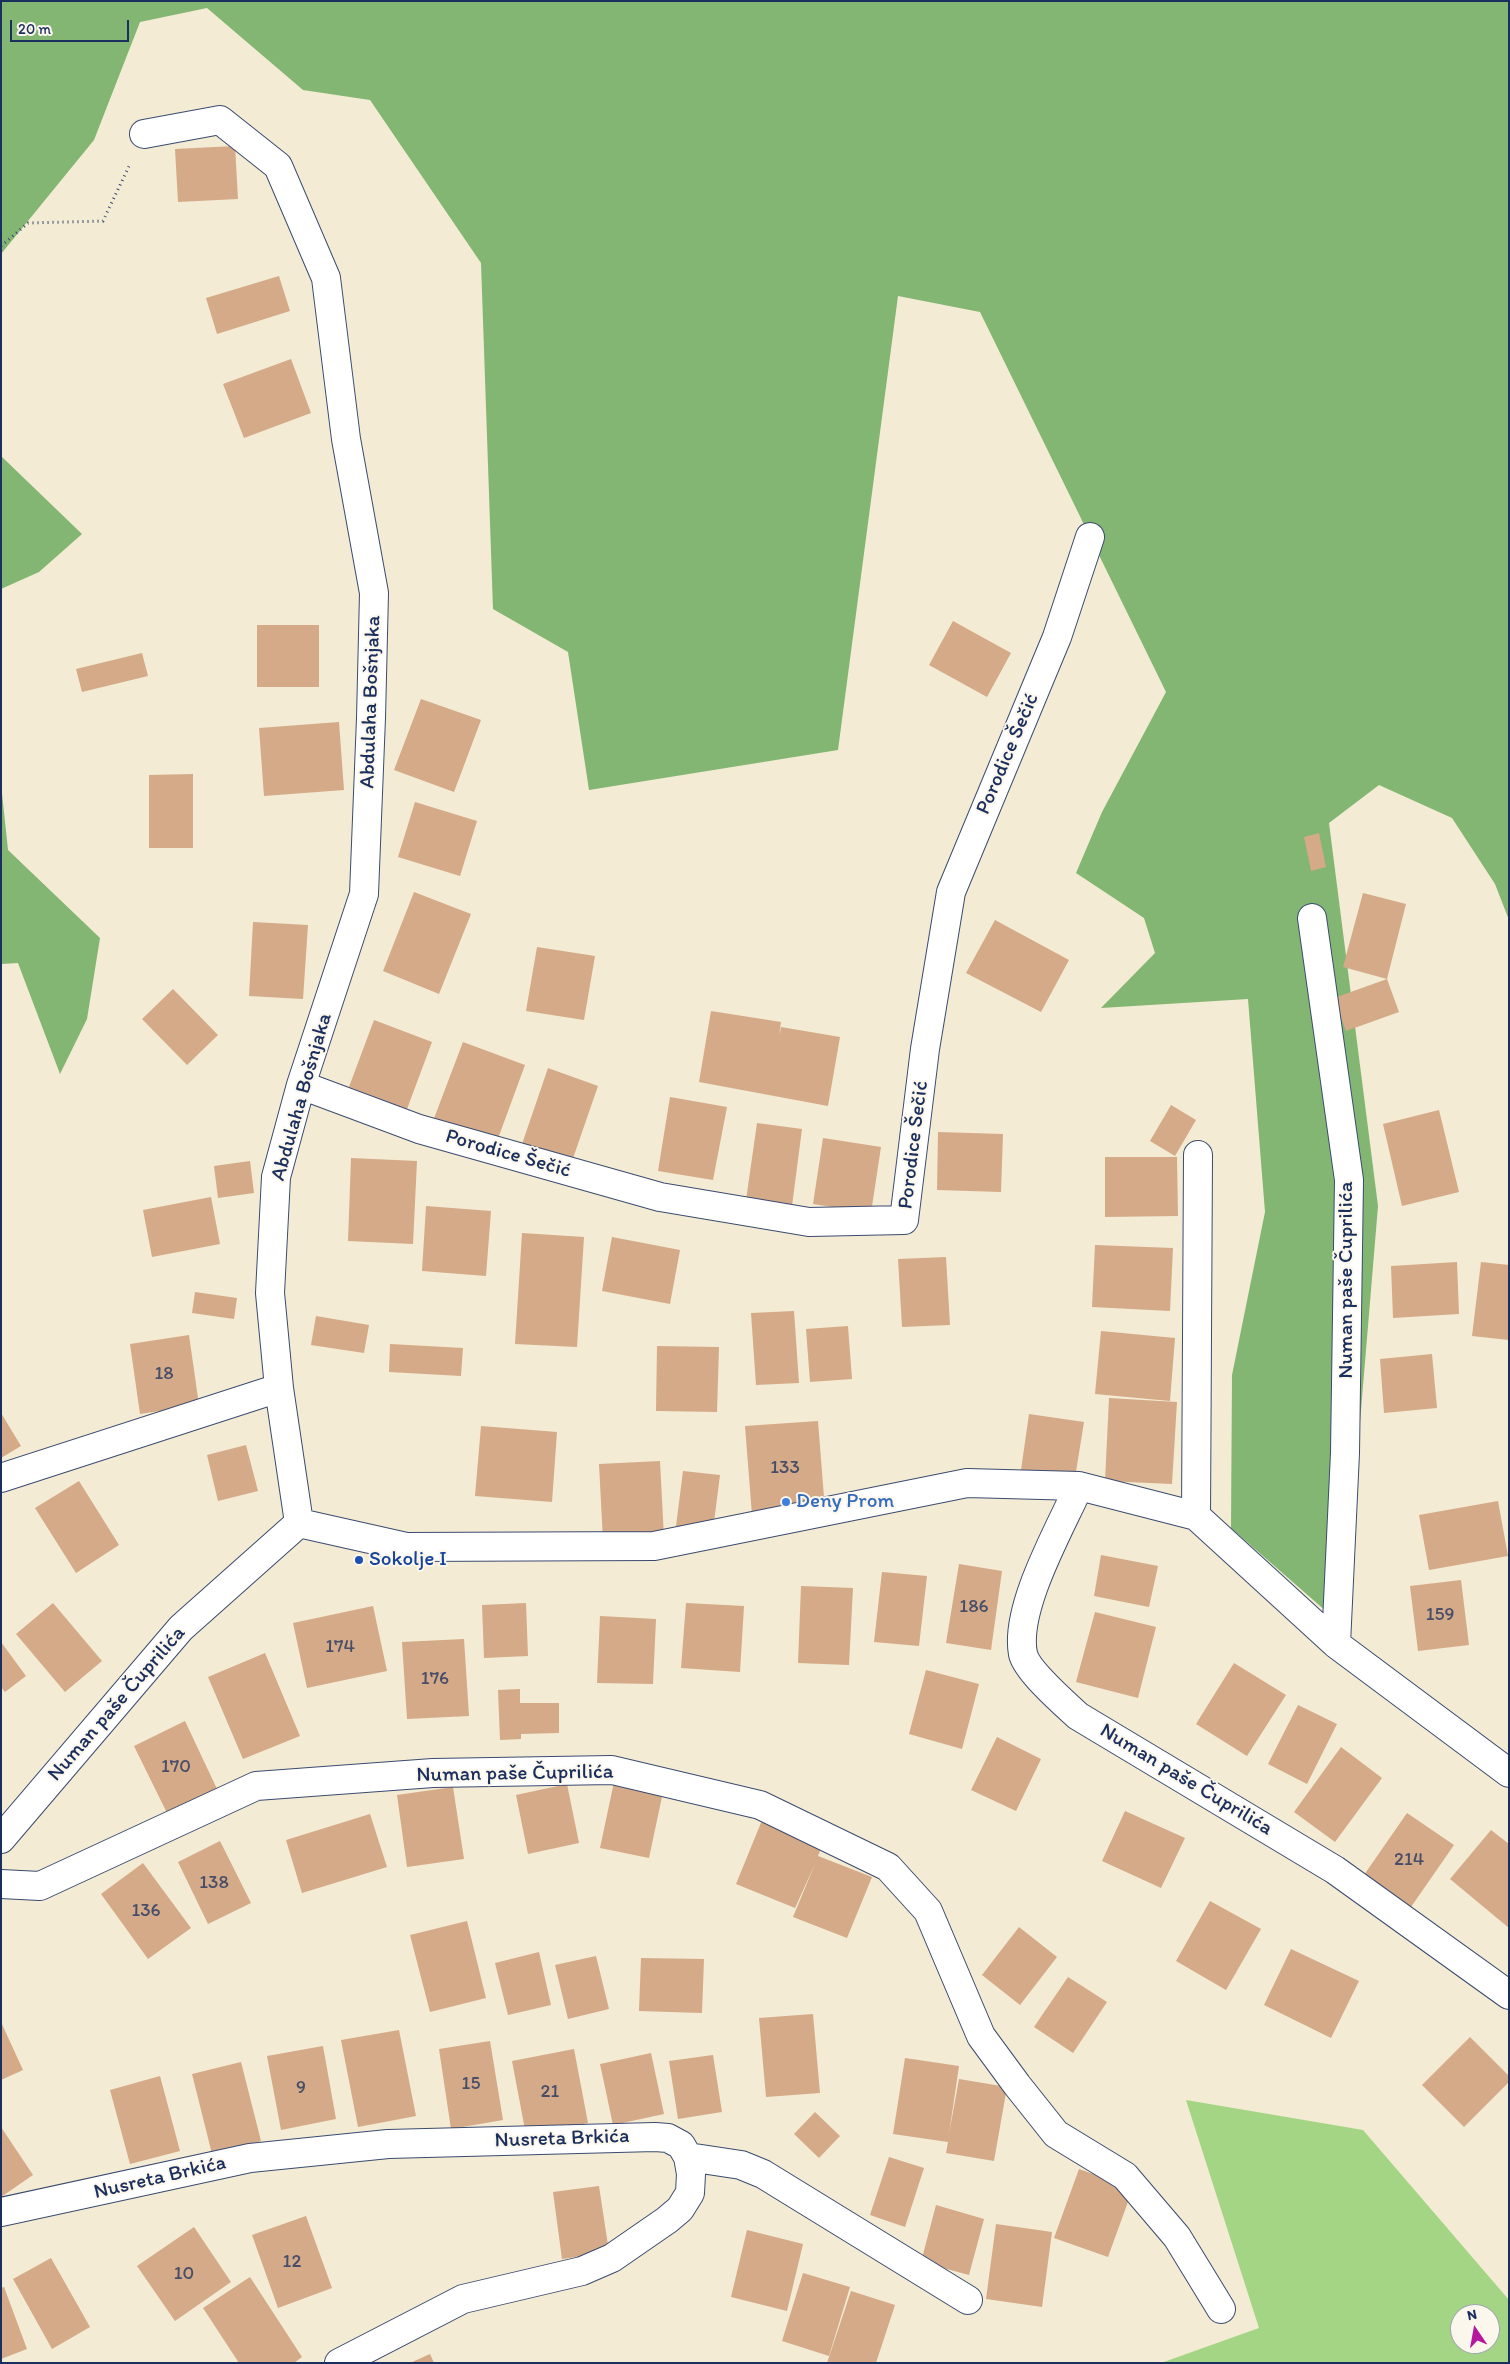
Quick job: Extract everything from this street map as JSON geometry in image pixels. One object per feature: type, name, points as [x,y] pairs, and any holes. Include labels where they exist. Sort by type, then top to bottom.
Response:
[{"type":"street","name":"Abdulaha Bošnjaka","points":[[144,134],[220,120],[278,166],[326,278],[346,439],[374,593],[372,718],[364,894],[302,1085],[276,1177],[270,1293],[279,1388],[299,1523]]},
{"type":"street","name":"Porodice Šečić","points":[[302,1085],[419,1129],[660,1197],[809,1222],[904,1220],[926,1049],[951,892],[1057,638],[1090,536]]},
{"type":"street","name":"Numan paše Čuprilića","points":[[1312,918],[1349,1180],[1345,1453],[1336,1644]]},
{"type":"street","points":[[1196,1516],[1198,1155]]},
{"type":"street","points":[[1,1478],[279,1388]]},
{"type":"street","points":[[299,1523],[406,1547],[654,1546],[967,1483],[1079,1486],[1196,1516],[1336,1644],[1509,1773]]},
{"type":"street","name":"Numan paše Čuprilića","points":[[1079,1486],[1032,1590],[1024,1620],[1023,1655],[1049,1691],[1078,1716],[1335,1870],[1509,1995]]},
{"type":"street","name":"Numan paše Čuprilića","points":[[1,1838],[181,1628],[299,1523]]},
{"type":"street","name":"Numan paše Čuprilića","points":[[1,1884],[40,1886],[256,1786],[433,1773],[612,1770],[760,1805],[888,1867],[928,1911],[981,2036],[1007,2071],[1056,2134],[1125,2176],[1178,2237],[1221,2309]]},
{"type":"street","name":"Nusreta Brkića","points":[[1,2212],[250,2158],[388,2144],[655,2137],[668,2138],[681,2145],[688,2157]]},
{"type":"street","points":[[339,2363],[463,2299],[582,2271],[612,2258],[680,2209],[690,2193],[691,2174],[688,2157],[741,2166],[763,2174],[968,2300]]},
{"type":"path","points":[[1,246],[28,223],[103,221],[144,134]]},
{"type":"green space","points":[[1,1],[1509,1],[1509,920],[1495,884],[1452,818],[1379,785],[1329,823],[1378,1206],[1343,1626],[1231,1528],[1232,1375],[1265,1212],[1248,999],[1101,1008],[1155,953],[1144,918],[1076,873],[1102,812],[1166,692],[980,312],[898,296],[838,750],[589,790],[568,652],[493,609],[481,263],[370,100],[303,90],[207,8],[140,22],[94,140],[1,254]]},
{"type":"green space","points":[[1,456],[82,534],[39,572],[1,589]]},
{"type":"green space","points":[[1,784],[8,850],[100,938],[87,1019],[60,1074],[18,963],[1,964]]},
{"type":"green space","points":[[1186,2100],[1363,2130],[1509,2300],[1509,2363],[1161,2363],[1259,2328]]},
{"type":"building","points":[[235,146],[238,199],[178,202],[175,149]]},
{"type":"building","points":[[279,276],[290,311],[217,334],[206,298]]},
{"type":"building","points":[[291,359],[311,413],[244,438],[223,384]]},
{"type":"building","points":[[953,621],[1011,653],[987,697],[929,665]]},
{"type":"building","points":[[257,625],[319,625],[319,687],[257,687]]},
{"type":"building","points":[[142,653],[148,676],[82,692],[76,669]]},
{"type":"building","points":[[421,699],[481,720],[454,792],[394,770]]},
{"type":"building","points":[[339,722],[344,790],[264,796],[259,728]]},
{"type":"building","points":[[193,774],[193,848],[149,848],[149,775]]},
{"type":"building","points":[[415,802],[477,821],[460,876],[398,857]]},
{"type":"building","points":[[1319,833],[1326,867],[1311,871],[1304,837]]},
{"type":"building","points":[[414,892],[471,914],[439,994],[383,971]]},
{"type":"building","points":[[1363,893],[1406,904],[1387,979],[1343,967]]},
{"type":"building","points":[[995,920],[1069,960],[1041,1012],[966,973]]},
{"type":"building","points":[[253,922],[308,925],[303,999],[249,996]]},
{"type":"building","points":[[537,947],[595,956],[584,1020],[526,1011]]},
{"type":"building","points":[[1387,979],[1399,1012],[1346,1031],[1334,998]]},
{"type":"building","points":[[173,989],[218,1035],[187,1065],[142,1019]]},
{"type":"building","points":[[711,1011],[781,1022],[779,1035],[781,1027],[840,1037],[828,1106],[699,1082]]},
{"type":"building","points":[[374,1020],[432,1042],[407,1109],[349,1087]]},
{"type":"building","points":[[463,1042],[525,1065],[496,1144],[433,1121]]},
{"type":"building","points":[[548,1068],[598,1086],[571,1164],[521,1147]]},
{"type":"building","points":[[670,1097],[727,1107],[713,1180],[658,1171]]},
{"type":"building","points":[[1171,1105],[1196,1120],[1175,1156],[1150,1141]]},
{"type":"building","points":[[1439,1110],[1459,1192],[1402,1206],[1383,1124]]},
{"type":"building","points":[[757,1123],[802,1129],[792,1206],[746,1200]]},
{"type":"building","points":[[938,1132],[1003,1134],[1001,1192],[937,1190]]},
{"type":"building","points":[[823,1138],[881,1147],[871,1213],[813,1204]]},
{"type":"building","points":[[1105,1157],[1177,1157],[1178,1216],[1105,1217]]},
{"type":"building","points":[[351,1158],[417,1161],[413,1244],[348,1241]]},
{"type":"building","points":[[250,1161],[254,1193],[218,1198],[214,1166]]},
{"type":"building","points":[[211,1197],[220,1244],[152,1257],[143,1210]]},
{"type":"building","points":[[426,1206],[491,1211],[486,1276],[422,1271]]},
{"type":"building","points":[[522,1233],[584,1237],[577,1347],[515,1344]]},
{"type":"building","points":[[612,1237],[680,1250],[670,1304],[602,1291]]},
{"type":"building","points":[[1095,1245],[1173,1248],[1170,1311],[1092,1307]]},
{"type":"building","points":[[946,1257],[950,1325],[902,1327],[898,1259]]},
{"type":"building","points":[[1457,1262],[1459,1314],[1393,1318],[1391,1266]]},
{"type":"building","points":[[1481,1262],[1509,1265],[1509,1340],[1472,1336]]},
{"type":"building","points":[[195,1292],[237,1298],[234,1319],[192,1313]]},
{"type":"building","points":[[794,1311],[799,1383],[756,1385],[751,1313]]},
{"type":"building","points":[[316,1316],[369,1325],[364,1353],[311,1345]]},
{"type":"building","points":[[848,1326],[852,1379],[810,1382],[806,1329]]},
{"type":"building","points":[[1101,1331],[1175,1338],[1170,1401],[1095,1394]]},
{"type":"building","points":[[189,1335],[199,1405],[140,1414],[130,1344]]},
{"type":"building","points":[[390,1344],[463,1348],[461,1376],[389,1372]]},
{"type":"building","points":[[657,1346],[719,1347],[717,1412],[656,1411]]},
{"type":"building","points":[[1432,1354],[1437,1408],[1384,1413],[1380,1359]]},
{"type":"building","points":[[1109,1398],[1177,1402],[1172,1484],[1105,1481]]},
{"type":"building","points":[[1,1413],[21,1446],[1,1458]]},
{"type":"building","points":[[1029,1414],[1084,1422],[1075,1478],[1021,1470]]},
{"type":"building","points":[[818,1421],[825,1510],[752,1515],[745,1426]]},
{"type":"building","points":[[481,1426],[557,1432],[552,1502],[475,1496]]},
{"type":"building","points":[[246,1445],[258,1491],[218,1501],[207,1455]]},
{"type":"building","points":[[660,1461],[664,1538],[603,1541],[599,1464]]},
{"type":"building","points":[[683,1471],[720,1475],[713,1530],[676,1526]]},
{"type":"building","points":[[79,1481],[119,1545],[76,1573],[35,1508]]},
{"type":"building","points":[[1498,1501],[1508,1556],[1429,1570],[1419,1515]]},
{"type":"building","points":[[1101,1555],[1158,1566],[1149,1607],[1094,1596]]},
{"type":"building","points":[[959,1564],[1002,1571],[991,1650],[946,1643]]},
{"type":"building","points":[[882,1572],[927,1576],[919,1646],[874,1642]]},
{"type":"building","points":[[1461,1580],[1469,1645],[1418,1651],[1410,1586]]},
{"type":"building","points":[[801,1586],[853,1588],[849,1665],[798,1663]]},
{"type":"building","points":[[53,1603],[102,1661],[65,1692],[16,1634]]},
{"type":"building","points":[[526,1603],[528,1656],[484,1658],[482,1605]]},
{"type":"building","points":[[686,1603],[744,1606],[740,1672],[681,1668]]},
{"type":"building","points":[[373,1606],[387,1671],[307,1688],[293,1623]]},
{"type":"building","points":[[1095,1612],[1156,1627],[1138,1698],[1076,1682]]},
{"type":"building","points":[[600,1616],[656,1619],[653,1684],[597,1683]]},
{"type":"building","points":[[464,1639],[469,1716],[407,1719],[402,1642]]},
{"type":"building","points":[[1,1642],[26,1676],[5,1692],[1,1687]]},
{"type":"building","points":[[265,1653],[300,1736],[243,1759],[208,1677]]},
{"type":"building","points":[[1234,1663],[1286,1695],[1247,1756],[1196,1724]]},
{"type":"building","points":[[926,1670],[979,1684],[962,1749],[909,1734]]},
{"type":"building","points":[[520,1689],[520,1703],[559,1703],[559,1733],[521,1734],[521,1739],[500,1740],[498,1690]]},
{"type":"building","points":[[1298,1705],[1337,1724],[1307,1784],[1268,1764]]},
{"type":"building","points":[[185,1721],[217,1789],[167,1813],[134,1746]]},
{"type":"building","points":[[997,1737],[1041,1759],[1016,1811],[971,1790]]},
{"type":"building","points":[[1341,1747],[1382,1778],[1335,1842],[1294,1812]]},
{"type":"building","points":[[614,1782],[663,1792],[649,1858],[600,1848]]},
{"type":"building","points":[[567,1784],[579,1843],[528,1854],[516,1795]]},
{"type":"building","points":[[453,1787],[464,1859],[407,1867],[397,1795]]},
{"type":"building","points":[[1125,1811],[1185,1838],[1161,1888],[1102,1861]]},
{"type":"building","points":[[765,1813],[825,1838],[818,1856],[872,1877],[847,1938],[793,1917],[815,1864],[795,1908],[736,1884]]},
{"type":"building","points":[[1407,1813],[1454,1845],[1411,1907],[1364,1875]]},
{"type":"building","points":[[370,1814],[387,1867],[302,1893],[286,1840]]},
{"type":"building","points":[[1491,1830],[1509,1844],[1509,1928],[1450,1879]]},
{"type":"building","points":[[220,1841],[251,1903],[208,1924],[178,1862]]},
{"type":"building","points":[[143,1863],[191,1928],[148,1959],[101,1894]]},
{"type":"building","points":[[1210,1901],[1261,1929],[1226,1990],[1176,1961]]},
{"type":"building","points":[[467,1921],[486,1998],[430,2012],[410,1935]]},
{"type":"building","points":[[1019,1927],[1057,1957],[1020,2005],[982,1975]]},
{"type":"building","points":[[1291,1949],[1359,1981],[1331,2038],[1264,2005]]},
{"type":"building","points":[[539,1952],[551,2005],[508,2015],[495,1963]]},
{"type":"building","points":[[596,1956],[609,2009],[568,2019],[555,1965]]},
{"type":"building","points":[[641,1958],[704,1959],[702,2013],[639,2011]]},
{"type":"building","points":[[1068,1977],[1107,2002],[1073,2053],[1034,2027]]},
{"type":"building","points":[[813,2014],[820,2093],[766,2097],[759,2018]]},
{"type":"building","points":[[1,2022],[23,2070],[1,2080]]},
{"type":"building","points":[[399,2030],[416,2116],[358,2127],[341,2040]]},
{"type":"building","points":[[1470,2037],[1509,2076],[1509,2082],[1464,2127],[1422,2085]]},
{"type":"building","points":[[490,2041],[503,2120],[451,2129],[439,2049]]},
{"type":"building","points":[[323,2046],[336,2119],[281,2130],[267,2056]]},
{"type":"building","points":[[574,2049],[588,2123],[526,2135],[512,2061]]},
{"type":"building","points":[[651,2053],[664,2114],[613,2125],[600,2064]]},
{"type":"building","points":[[713,2055],[722,2112],[678,2119],[669,2061]]},
{"type":"building","points":[[905,2058],[959,2066],[949,2134],[959,2079],[1007,2087],[994,2161],[946,2153],[948,2142],[893,2134]]},
{"type":"building","points":[[241,2062],[261,2141],[212,2154],[192,2074]]},
{"type":"building","points":[[160,2076],[180,2151],[130,2164],[110,2090]]},
{"type":"building","points":[[815,2112],[840,2136],[819,2158],[794,2134]]},
{"type":"building","points":[[1,2127],[33,2175],[1,2197]]},
{"type":"building","points":[[889,2157],[924,2168],[905,2227],[870,2215]]},
{"type":"building","points":[[1079,2169],[1133,2188],[1108,2257],[1054,2238]]},
{"type":"building","points":[[599,2186],[609,2252],[562,2259],[553,2192]]},
{"type":"building","points":[[936,2205],[984,2219],[969,2275],[921,2262]]},
{"type":"building","points":[[306,2216],[332,2288],[278,2308],[252,2235]]},
{"type":"building","points":[[996,2224],[1052,2232],[1042,2307],[986,2299]]},
{"type":"building","points":[[194,2227],[231,2282],[175,2321],[137,2266]]},
{"type":"building","points":[[747,2230],[803,2244],[787,2311],[731,2297]]},
{"type":"building","points":[[51,2258],[90,2327],[52,2349],[13,2279]]},
{"type":"building","points":[[803,2273],[850,2287],[829,2356],[782,2341]]},
{"type":"building","points":[[250,2277],[302,2357],[294,2363],[239,2363],[203,2308]]},
{"type":"building","points":[[4,2287],[27,2349],[1,2359],[1,2288]]},
{"type":"building","points":[[851,2291],[895,2305],[876,2363],[827,2363]]},
{"type":"building","points":[[430,2354],[434,2363],[410,2363]]},
{"type":"place","name":"Deny Prom","points":[[786,1502]]},
{"type":"place","name":"Sokolje I","points":[[359,1560]]}]
